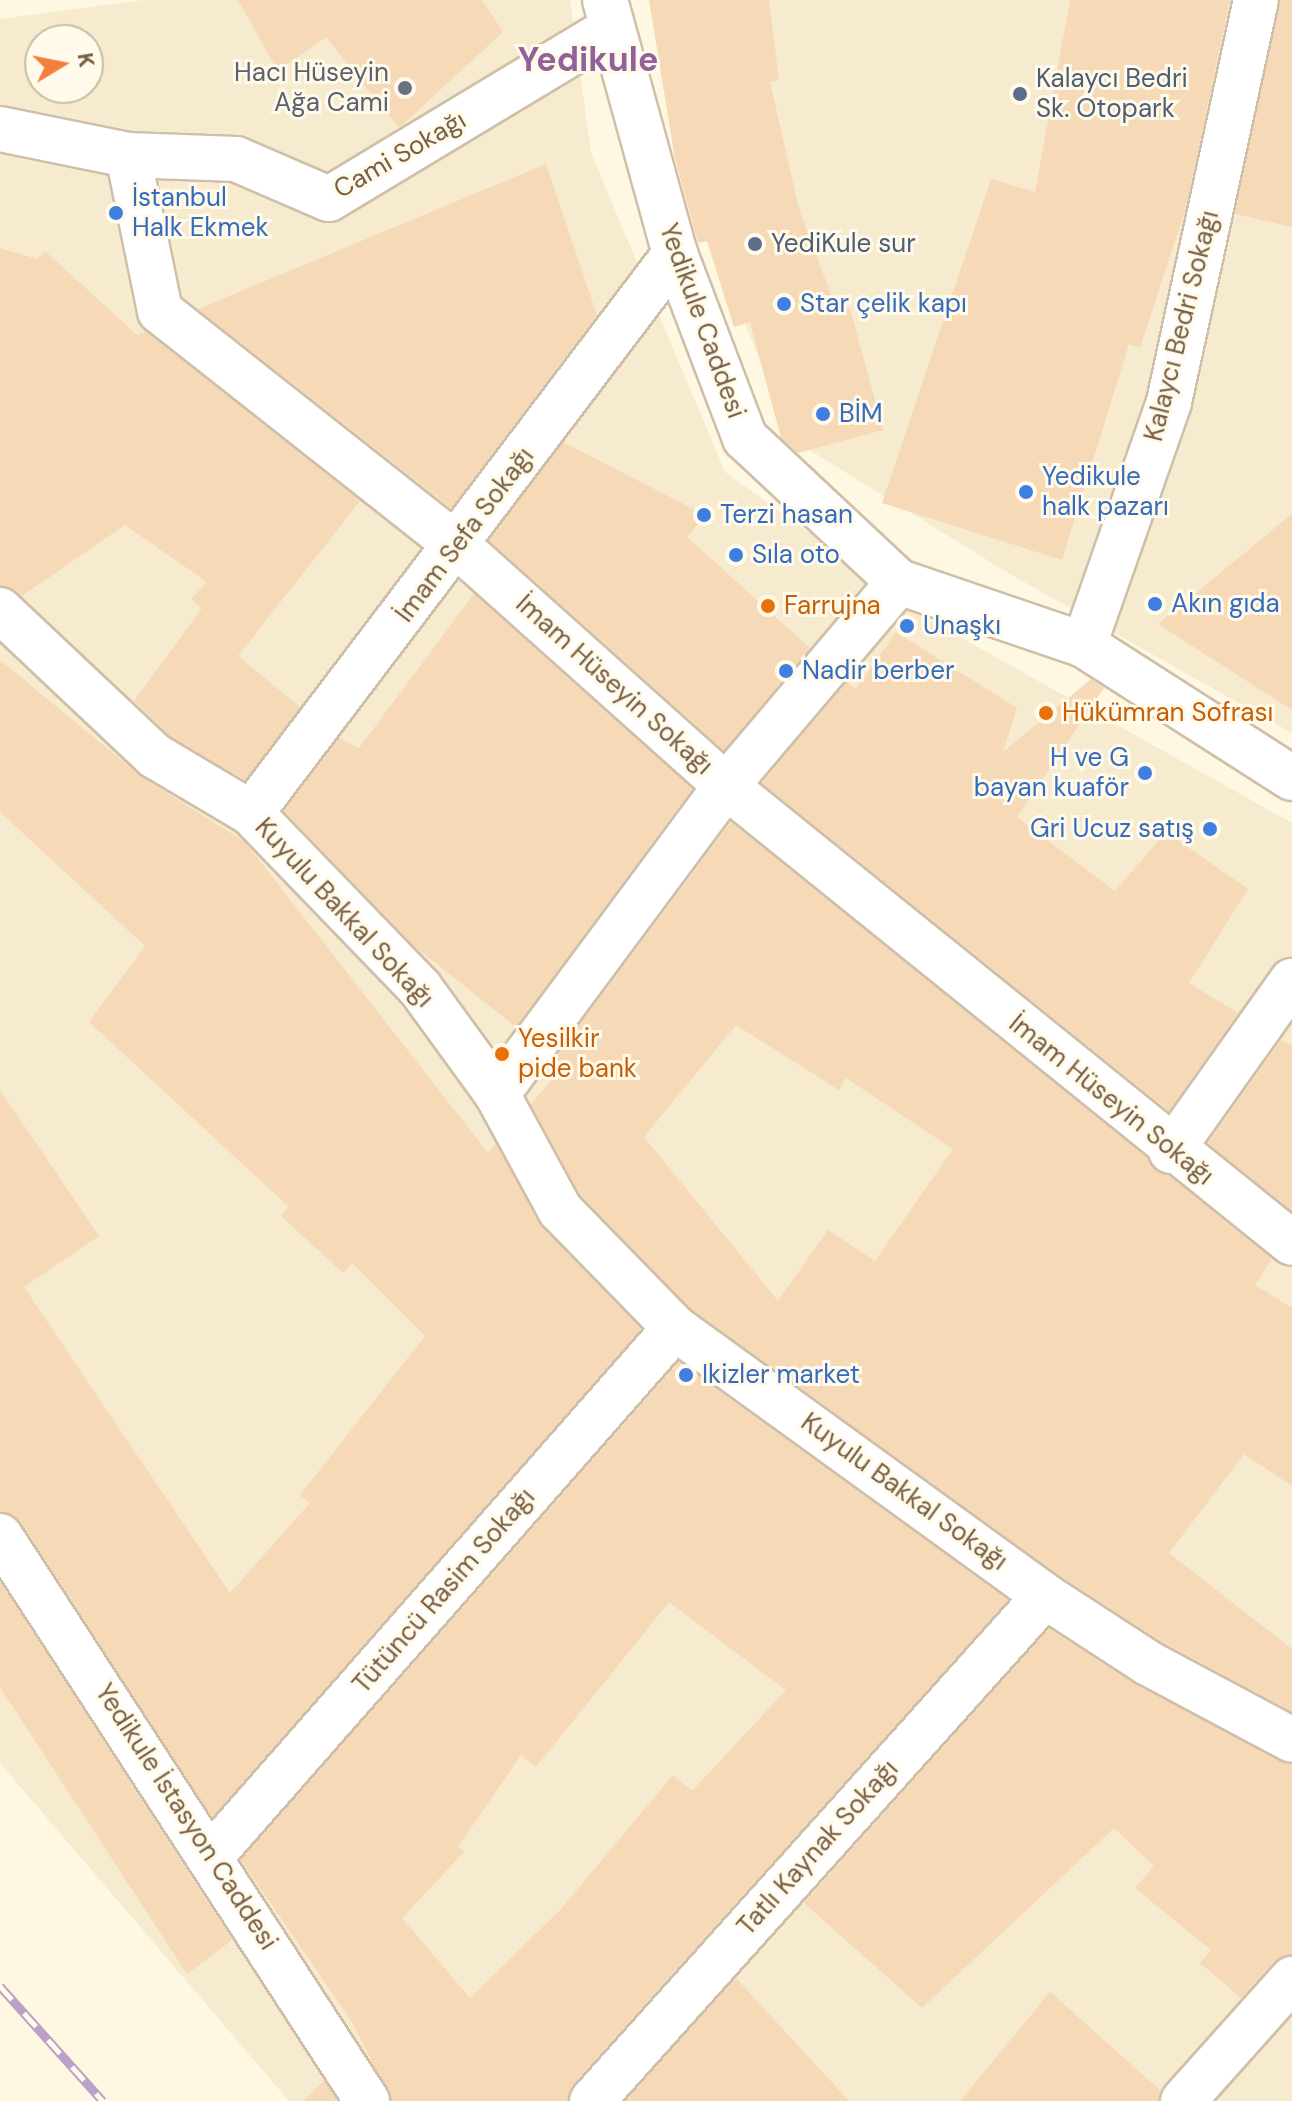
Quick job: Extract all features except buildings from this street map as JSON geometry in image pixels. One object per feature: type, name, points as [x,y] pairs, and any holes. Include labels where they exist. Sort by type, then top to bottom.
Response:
[{"type":"street","name":"Kalaycı Bedri Sokağı","points":[[1084,645],[1169,402],[1256,0]]},
{"type":"street","name":"Cami Sokağı","points":[[128,155],[236,159],[329,199],[607,15]]},
{"type":"street","name":"Yedikule Caddesi","points":[[607,15],[675,254],[745,438],[899,582]]},
{"type":"street","points":[[0,129],[128,155]]},
{"type":"street","name":"İmam Hüseyin Sokağı","points":[[128,155],[160,311],[459,547],[726,786],[1171,1151],[1292,1243]]},
{"type":"street","name":"İmam Sefa Sokağı","points":[[251,813],[459,547],[675,254]]},
{"type":"street","points":[[497,1094],[726,786],[899,582],[1084,645],[1292,778]]},
{"type":"street","name":"Kuyulu Bakkal Sokağı","points":[[0,610],[155,756],[251,813],[420,988],[497,1094],[560,1210],[675,1328],[1045,1596],[1148,1663],[1292,1740]]},
{"type":"street","points":[[1171,1151],[1292,981]]},
{"type":"street","name":"Tütüncü Rasim Sokağı","points":[[212,1855],[675,1328]]},
{"type":"street","name":"Yedikule İstasyon Caddesi","points":[[0,1536],[212,1855],[367,2101]]},
{"type":"street","name":"Tatlı Kaynak Sokağı","points":[[592,2101],[1045,1596]]},
{"type":"street","points":[[1183,2101],[1292,1979]]},
{"type":"shaded area","points":[[144,0],[570,0],[591,153],[725,472],[933,622],[1292,823],[1292,2101],[289,2101],[0,1763],[0,19]]},
{"type":"shaded area","points":[[658,0],[1292,0],[1292,733],[1008,573],[792,439],[690,189]]},
{"type":"railway","points":[[0,1986],[103,2101]]},
{"type":"place","name":"Hacı Hüseyin Ağa Cami","points":[[405,88]]},
{"type":"place","name":"Kalaycı Bedri Sk. Otopark","points":[[1020,94]]},
{"type":"place","name":"İstanbul Halk Ekmek","points":[[116,213]]},
{"type":"place","name":"YediKule sur","points":[[755,244]]},
{"type":"place","name":"Star çelik kapı","points":[[784,304]]},
{"type":"place","name":"BİM","points":[[823,414]]},
{"type":"place","name":"Yedikule halk pazarı","points":[[1026,492]]},
{"type":"place","name":"Terzi hasan","points":[[704,515]]},
{"type":"place","name":"Sıla oto","points":[[736,555]]},
{"type":"place","name":"Akın gıda","points":[[1155,604]]},
{"type":"place","name":"Farrujna","points":[[768,606]]},
{"type":"place","name":"Unaşkı","points":[[907,626]]},
{"type":"place","name":"Nadir berber","points":[[786,671]]},
{"type":"place","name":"Hükümran Sofrası","points":[[1046,713]]},
{"type":"place","name":"H ve G bayan kuaför","points":[[1145,773]]},
{"type":"place","name":"Gri Ucuz satış","points":[[1210,829]]},
{"type":"place","name":"Yesilkir pide bank","points":[[502,1054]]},
{"type":"place","name":"Ikizler market","points":[[686,1375]]},
{"type":"district","name":"Yedikule","points":[[588,60]]}]
